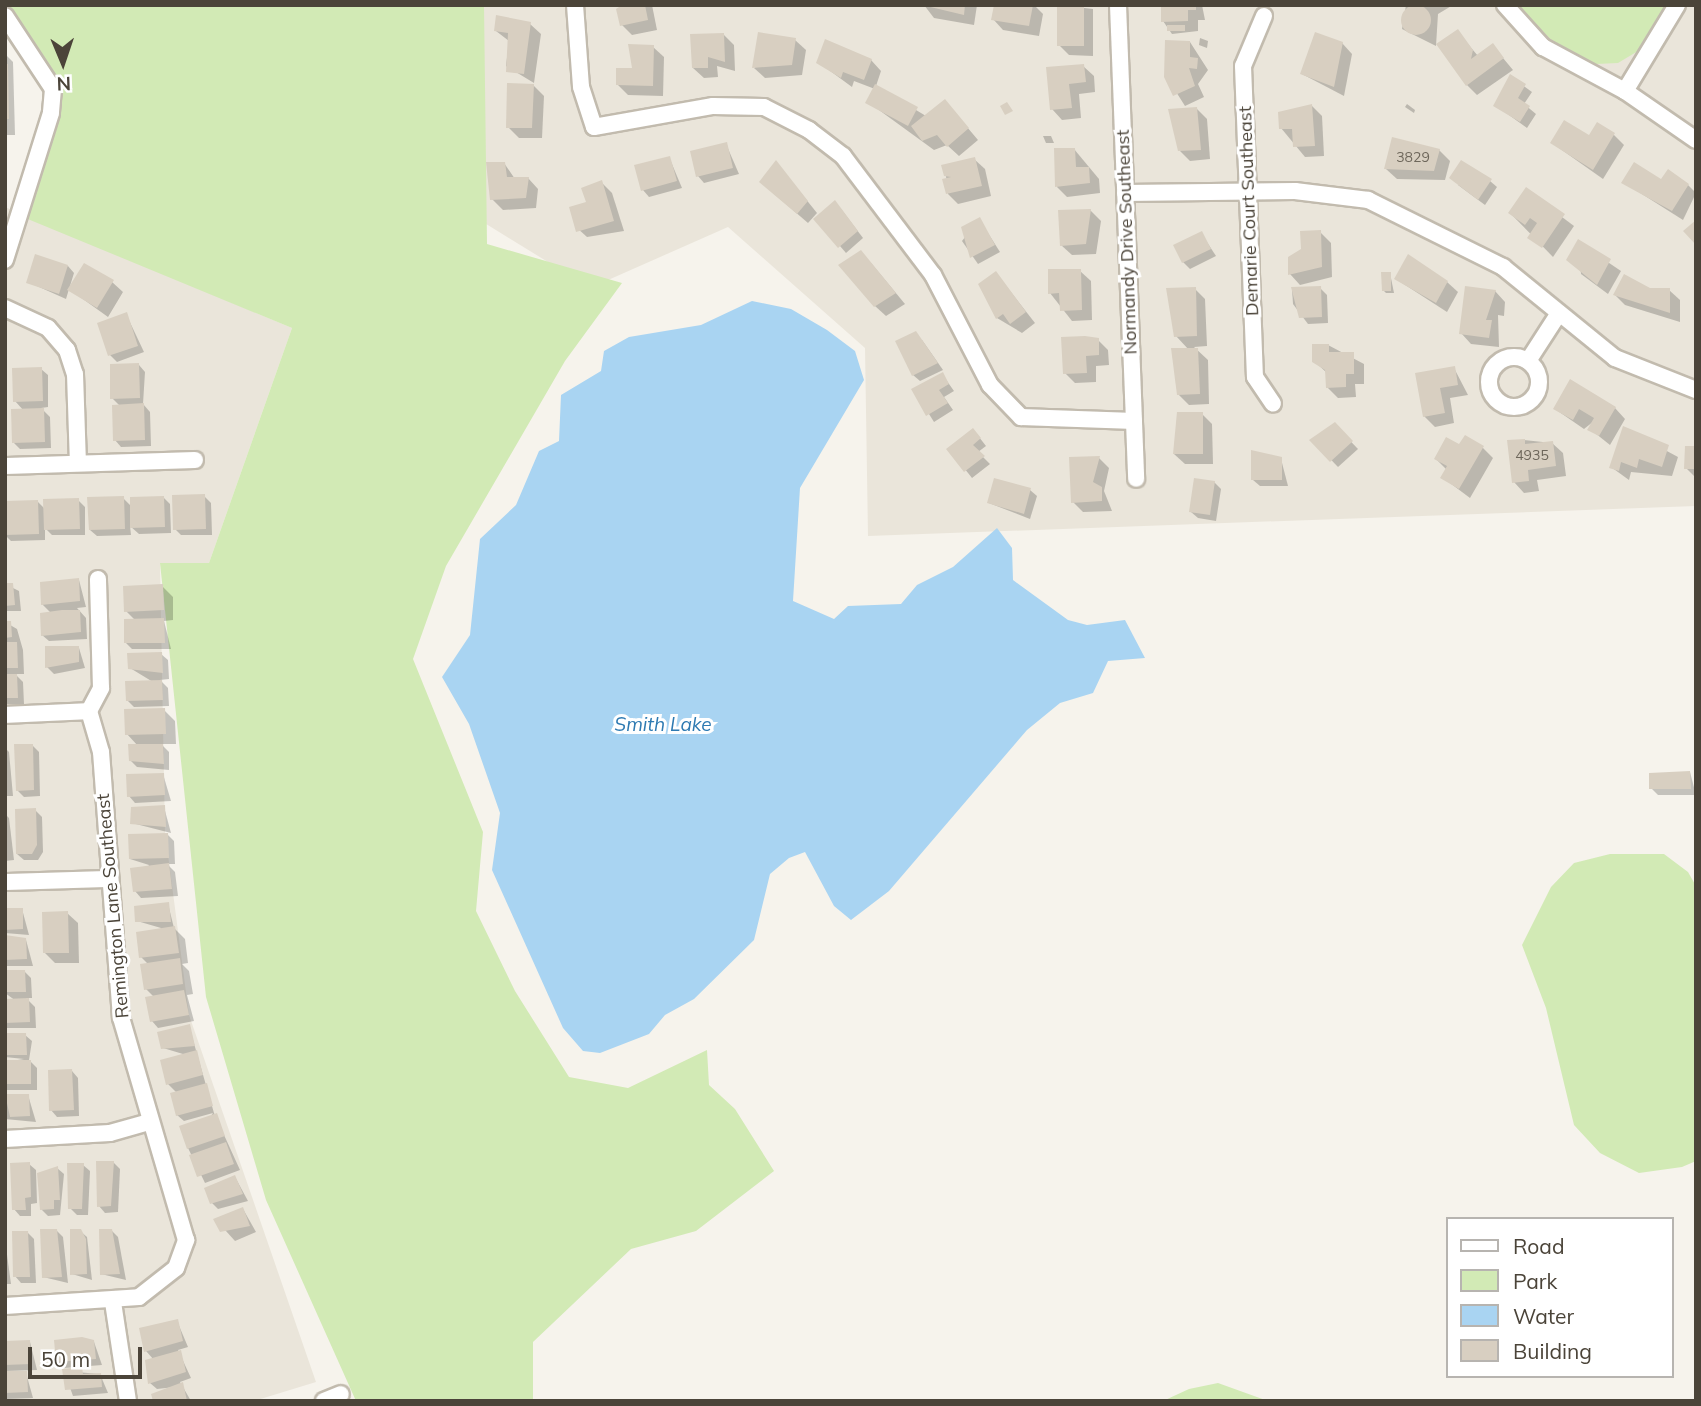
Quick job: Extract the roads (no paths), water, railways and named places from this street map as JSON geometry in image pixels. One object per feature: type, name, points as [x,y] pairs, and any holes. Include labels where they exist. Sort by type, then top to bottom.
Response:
[{"type":"street","points":[[575,5],[581,87],[594,127],[739,107],[764,107],[809,130],[843,156],[933,275],[990,385],[1021,417],[1135,421]]},
{"type":"street","name":"Normandy Drive Southeast","points":[[1118,5],[1136,479]]},
{"type":"street","points":[[1505,5],[1543,47],[1625,91],[1696,139]]},
{"type":"street","points":[[1625,91],[1677,5]]},
{"type":"street","points":[[5,16],[53,89],[51,113],[5,260]]},
{"type":"street","name":"Demarie Court Southeast","points":[[1264,16],[1243,66],[1255,377],[1273,404]]},
{"type":"street","points":[[1125,193],[1248,191],[1368,200],[1503,267],[1615,358],[1696,390]]},
{"type":"street","points":[[5,308],[48,328],[67,349],[75,374],[78,463]]},
{"type":"street","points":[[1528,361],[1559,313]]},
{"type":"street","points":[[5,466],[195,460]]},
{"type":"street","points":[[5,715],[89,711],[101,688],[98,579]]},
{"type":"street","name":"Remington Lane Southeast","points":[[89,711],[99,732],[107,879],[121,1018],[149,1122],[185,1230],[176,1268],[139,1297],[113,1301]]},
{"type":"street","points":[[5,882],[107,879]]},
{"type":"street","points":[[5,1139],[110,1133],[149,1122]]},
{"type":"street","points":[[5,1306],[113,1301],[128,1401]]},
{"type":"street","points":[[324,1401],[341,1394]]},
{"type":"water","name":"Smith Lake","points":[[752,301],[791,309],[827,330],[855,351],[864,380],[800,488],[793,601],[834,619],[848,606],[901,604],[917,585],[953,567],[997,528],[1012,548],[1013,580],[1068,620],[1087,625],[1125,620],[1145,658],[1108,661],[1093,693],[1060,703],[1027,730],[889,891],[851,920],[834,906],[805,852],[789,858],[770,874],[754,940],[694,999],[665,1015],[649,1034],[600,1053],[583,1051],[563,1028],[492,870],[500,813],[469,724],[442,677],[470,635],[480,539],[516,505],[539,451],[559,441],[561,395],[601,371],[604,351],[629,337],[701,325]]}]
